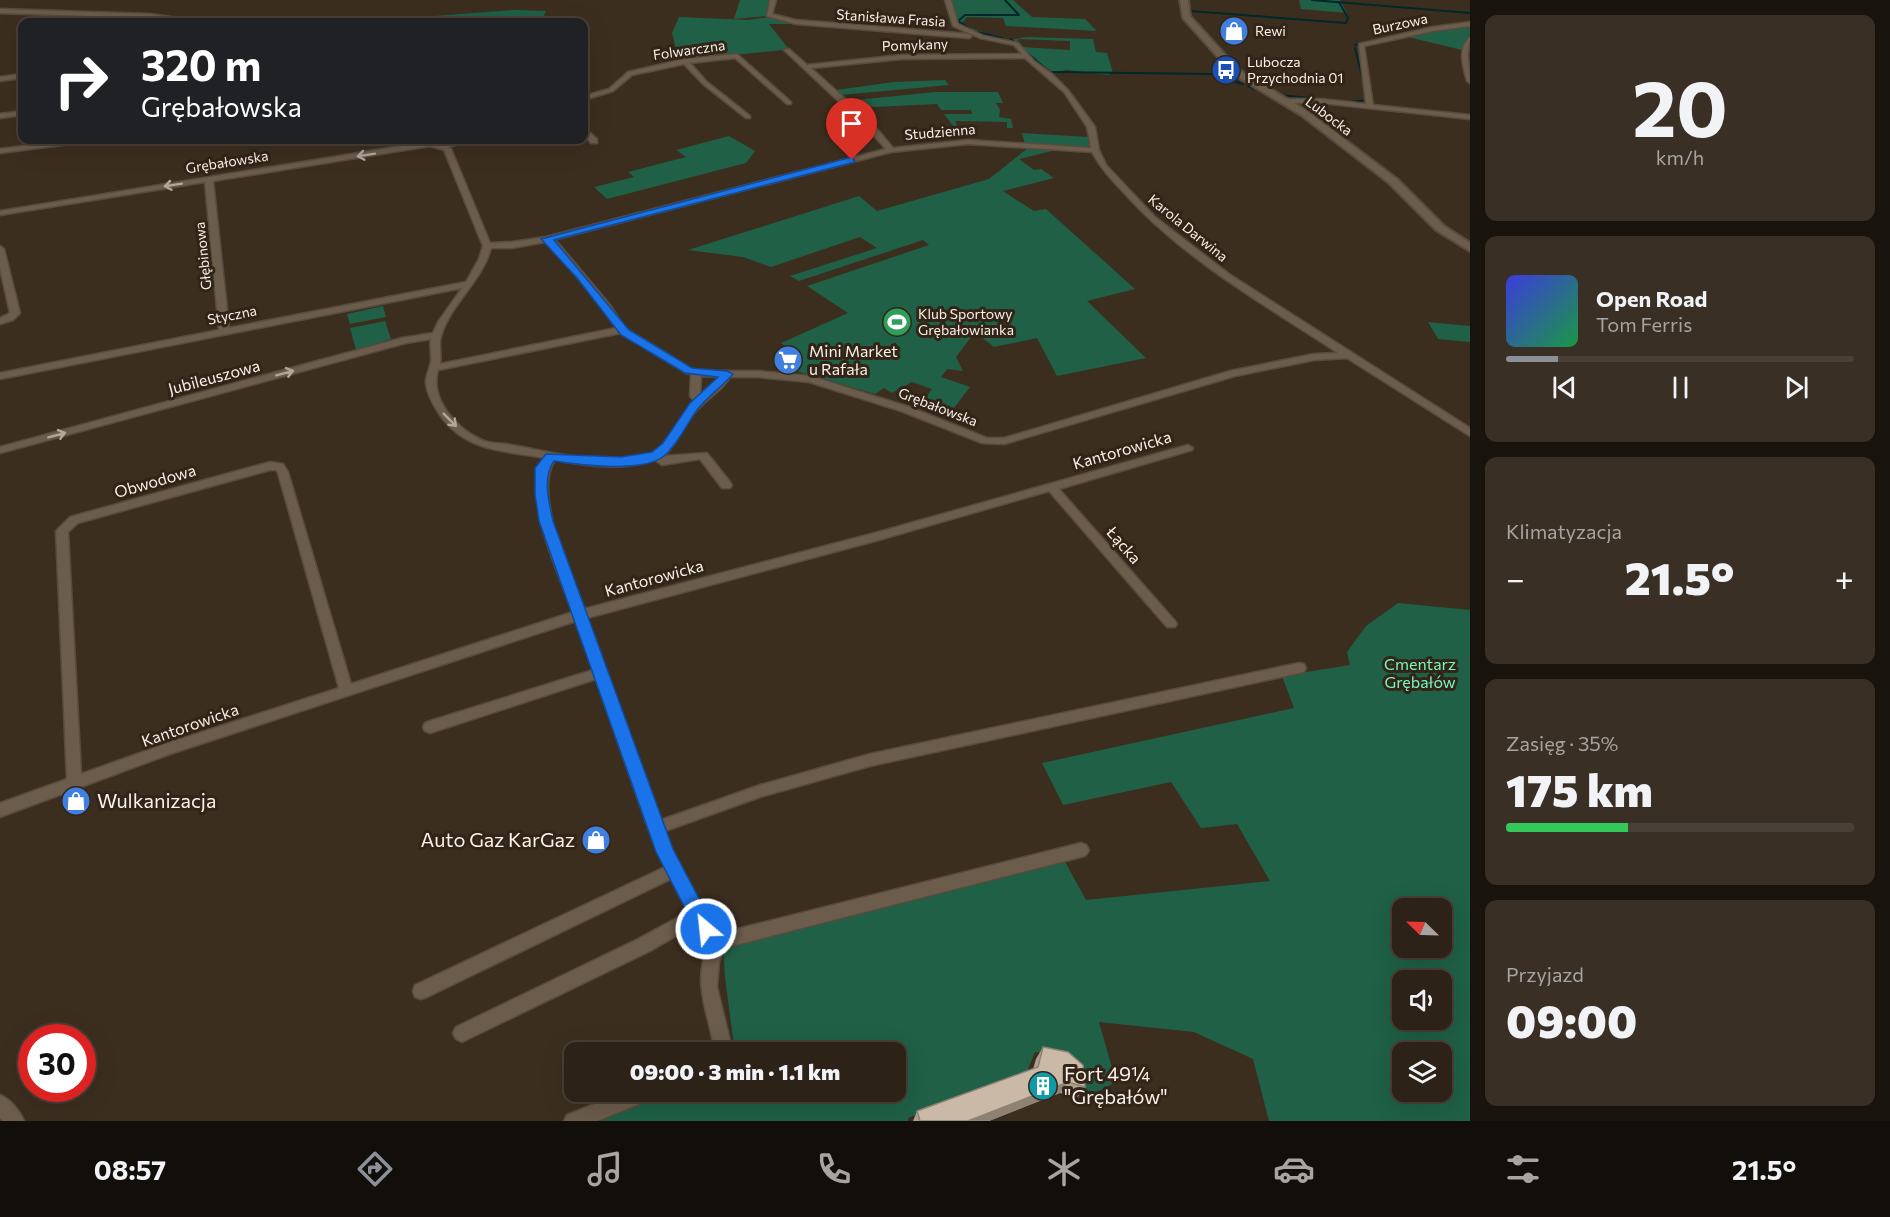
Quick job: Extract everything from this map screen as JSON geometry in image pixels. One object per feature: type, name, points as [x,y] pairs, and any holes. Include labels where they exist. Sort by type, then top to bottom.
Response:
[{"type":"street","name":"Stanisława Frasia","points":[[773,0],[769,15],[814,25],[976,35]]},
{"type":"street","name":"Karola Darwina","points":[[948,0],[955,25],[976,35],[1012,42],[1066,90],[1091,127],[1095,150],[1103,166],[1152,219],[1226,276],[1470,433]]},
{"type":"street","name":"Lubocka","points":[[1184,0],[1186,16],[1230,67],[1284,100],[1393,181],[1440,228],[1470,249]]},
{"type":"street","points":[[0,11],[168,18]]},
{"type":"street","name":"Burzowa","points":[[1370,105],[1361,45],[1433,29],[1470,24]]},
{"type":"street","points":[[1470,39],[1464,55],[1470,81]]},
{"type":"street","points":[[787,50],[869,125],[891,150]]},
{"type":"street","name":"Folwarczna","points":[[588,97],[611,90],[630,73],[685,62],[737,56],[789,103]]},
{"type":"street","name":"Pomykany","points":[[806,67],[892,57],[1026,56]]},
{"type":"street","points":[[685,62],[705,83],[748,117]]},
{"type":"street","points":[[0,79],[18,77]]},
{"type":"street","points":[[1284,100],[1370,105],[1470,117]]},
{"type":"street","points":[[0,116],[18,114]]},
{"type":"street","points":[[588,134],[594,141]]},
{"type":"street","name":"Studzienna","points":[[486,250],[501,253],[512,245],[546,239],[891,150],[968,142],[1095,150]]},
{"type":"street","points":[[0,151],[54,144]]},
{"type":"street","name":"Grębałowska","points":[[0,213],[425,144]]},
{"type":"street","name":"Grębałowska","points":[[435,144],[444,146]]},
{"type":"street","points":[[450,144],[444,146],[455,165],[486,250],[470,284],[436,335],[434,368],[430,384],[445,417],[464,433],[480,444],[575,461],[642,460],[657,455],[667,446],[699,400],[727,374]]},
{"type":"street","name":"Głębinowa","points":[[209,180],[224,330]]},
{"type":"street","points":[[546,239],[555,245],[600,298],[622,330],[696,373],[695,396],[699,400]]},
{"type":"street","points":[[0,249],[15,313],[10,318],[0,321]]},
{"type":"street","name":"Styczna","points":[[0,376],[224,330],[470,284]]},
{"type":"street","points":[[434,368],[622,330]]},
{"type":"street","name":"Jubileuszowa","points":[[0,450],[405,340],[436,335]]},
{"type":"street","name":"Grębałowska","points":[[696,373],[788,375],[810,379],[906,410],[986,441],[1004,441],[1233,373],[1314,357],[1348,355]]},
{"type":"street","name":"Kantorowicka","points":[[0,810],[74,782],[346,690],[579,615],[1052,488],[1188,448]]},
{"type":"street","points":[[657,455],[662,462],[669,462],[703,454],[726,485]]},
{"type":"street","points":[[550,457],[542,468],[542,494],[546,521],[656,828],[674,870],[716,949],[708,963],[707,977],[722,1042]]},
{"type":"street","name":"Obwodowa","points":[[74,782],[62,531],[74,520],[270,466],[279,467],[283,472],[346,690]]},
{"type":"street","name":"Łącka","points":[[1052,488],[1171,624]]},
{"type":"street","points":[[656,828],[760,791],[870,760],[1299,668]]},
{"type":"street","points":[[430,727],[600,673]]},
{"type":"street","points":[[713,943],[1081,850]]},
{"type":"street","points":[[421,991],[674,870]]},
{"type":"street","points":[[462,1033],[645,945],[698,915]]},
{"type":"street","points":[[573,1121],[622,1102]]},
{"type":"street","points":[[0,1104],[15,1121]]},
{"type":"green space","points":[[740,0],[772,0],[766,16],[734,19]]},
{"type":"green space","points":[[950,0],[1013,0],[1032,17],[1085,19],[1097,31],[1006,26],[1003,18],[967,17],[962,23],[965,26],[1002,39],[982,36],[958,26]]},
{"type":"green space","points":[[1299,0],[1340,0],[1347,13],[1301,9]]},
{"type":"green space","points":[[513,10],[546,11],[543,18],[511,18],[511,16],[408,18]]},
{"type":"green space","points":[[679,17],[748,20],[769,17],[795,24],[769,24],[788,48],[784,50],[690,59],[686,58],[679,48],[676,49],[672,33]]},
{"type":"green space","points":[[1470,25],[1470,34],[1462,50],[1404,36]]},
{"type":"green space","points":[[1026,37],[1093,39],[1096,52],[1107,53],[1113,73],[1108,73],[1109,75],[1067,70],[1053,72],[1028,56],[1021,47],[1070,50],[1070,41],[1017,40],[1020,42],[1011,40]]},
{"type":"green space","points":[[945,80],[949,85],[841,95],[836,90],[894,82]]},
{"type":"green space","points":[[935,92],[998,92],[1003,103],[996,103],[1000,110],[999,117],[1011,119],[1013,128],[1007,128],[1007,122],[955,121],[958,127],[954,127],[944,114],[972,114],[971,110],[941,110],[937,104],[854,108],[847,101]]},
{"type":"green space","points":[[1022,133],[1088,137],[1090,146],[1084,148],[1025,144]]},
{"type":"green space","points":[[729,136],[755,151],[746,163],[607,199],[594,187],[634,177],[628,172],[686,157],[676,150]]},
{"type":"green space","points":[[1028,148],[1056,150],[1019,159],[1034,170],[1041,169],[1054,178],[1003,191],[1034,211],[1046,209],[1135,289],[1087,301],[1146,358],[1057,376],[1037,338],[994,347],[975,332],[956,357],[963,371],[947,369],[941,377],[970,387],[947,417],[919,407],[932,389],[912,382],[892,393],[884,388],[875,394],[793,370],[802,360],[781,343],[848,313],[807,286],[929,245],[923,240],[799,281],[790,276],[877,248],[860,237],[771,267],[743,257],[688,250],[859,196],[877,211],[989,179]]},
{"type":"green space","points":[[383,306],[386,317],[350,324],[347,314]]},
{"type":"green space","points":[[385,321],[391,339],[356,350],[350,328]]},
{"type":"green space","points":[[1428,322],[1470,326],[1470,342],[1438,339]]},
{"type":"green space","name":"Cmentarz Grębałów","points":[[1398,603],[1470,610],[1470,1121],[1269,1121],[1253,1059],[1194,1032],[1099,1022],[1116,1082],[1084,1099],[1078,1077],[1070,1064],[1057,1057],[1035,1052],[1026,1074],[908,1118],[908,1121],[590,1121],[641,1102],[906,1102],[906,1042],[734,1042],[723,944],[1063,858],[1086,900],[1270,881],[1237,824],[1201,828],[1171,782],[1063,805],[1042,763],[1294,708],[1282,676],[1350,665],[1347,652],[1366,626]]},
{"type":"building","points":[[1043,1047],[1068,1052],[1083,1065],[1085,1087],[1068,1082],[968,1121],[920,1121],[917,1111],[1038,1067]]},
{"type":"waterway","points":[[1002,38],[973,31],[958,21],[965,15],[1019,15],[1005,0]]},
{"type":"waterway","points":[[1312,0],[1339,2]]},
{"type":"waterway","points":[[1190,11],[1346,23],[1348,18],[1339,2]]},
{"type":"waterway","points":[[1339,2],[1470,13]]},
{"type":"waterway","points":[[1355,45],[1403,34]]},
{"type":"waterway","points":[[1011,39],[1046,69]]},
{"type":"waterway","points":[[1355,48],[1366,92]]},
{"type":"waterway","points":[[1053,72],[1211,74],[1243,84]]},
{"type":"waterway","points":[[1248,86],[1270,95]]},
{"type":"waterway","points":[[1279,95],[1322,99]]},
{"type":"waterway","points":[[1351,102],[1367,100]]},
{"type":"place","name":"Rewi","points":[[1234,31]]},
{"type":"place","name":"Lubocza Przychodnia 01","points":[[1226,70]]},
{"type":"place","name":"Klub Sportowy Grębałowianka","points":[[897,322]]},
{"type":"place","name":"Mini Market u Rafała","points":[[788,360]]},
{"type":"place","name":"Wulkanizacja","points":[[76,801]]},
{"type":"place","name":"Auto Gaz KarGaz","points":[[596,840]]},
{"type":"place","name":"Fort 49¼ \"Grębałów\"","points":[[1043,1086]]},
{"type":"route","points":[[706,929],[665,852],[579,615],[546,521],[542,494],[542,468],[550,457],[575,461],[621,461],[642,460],[657,455],[667,446],[699,400],[722,382],[727,374],[689,371],[622,330],[607,307],[555,245],[546,239],[852,160]]}]
